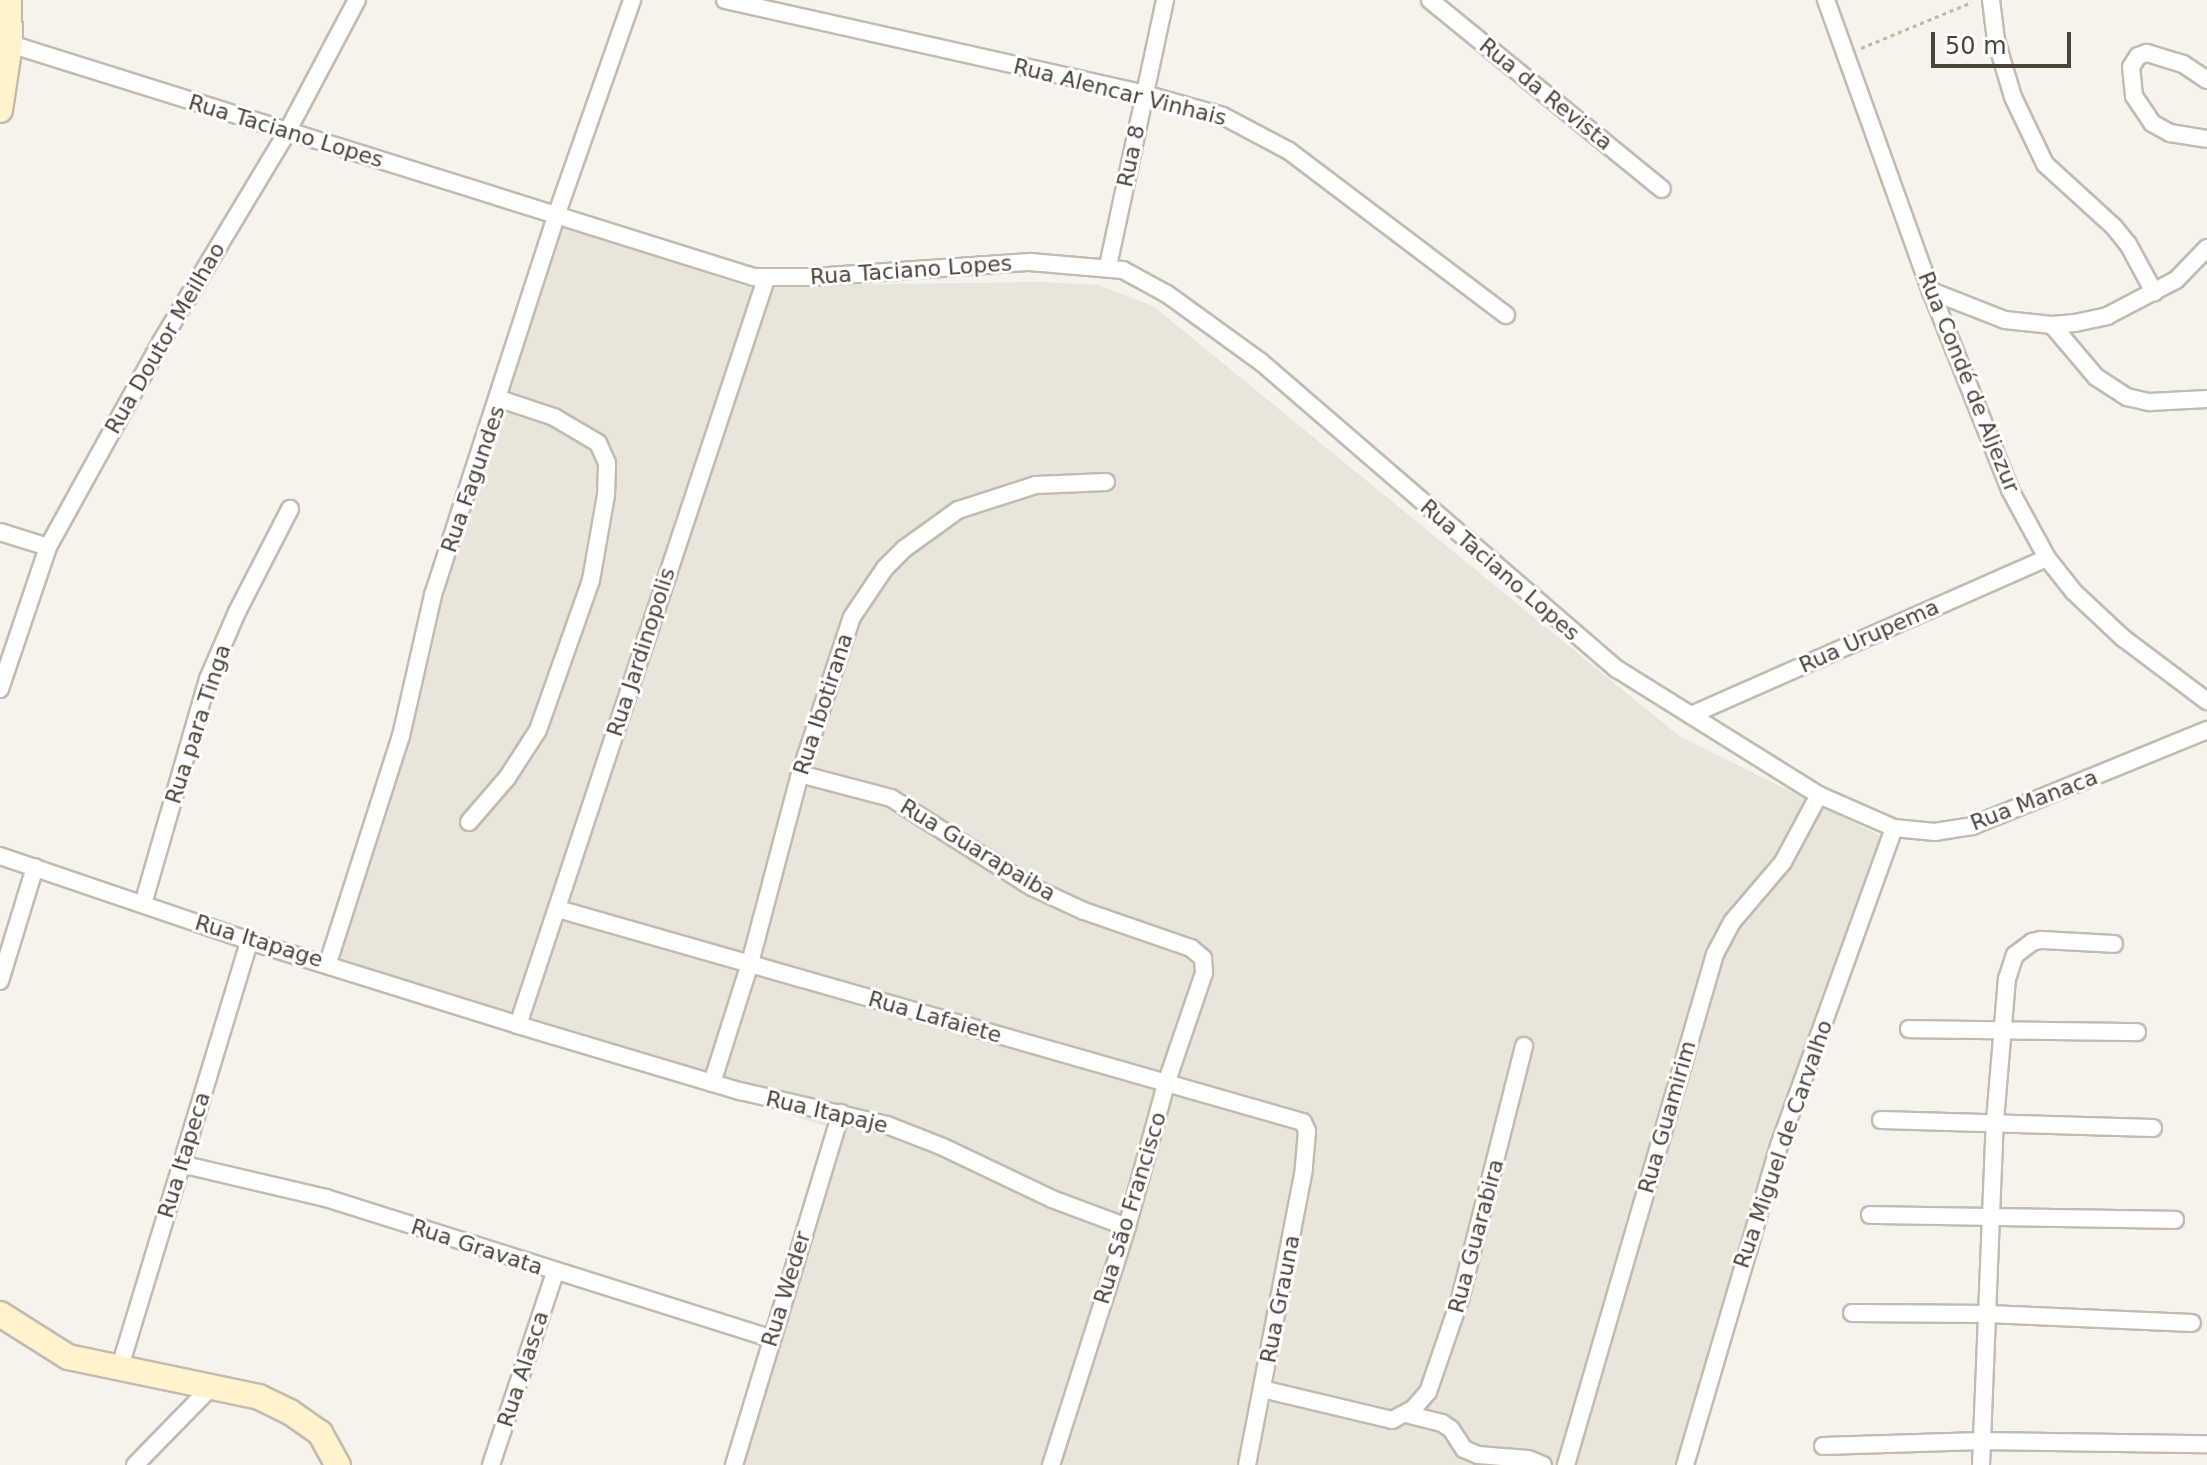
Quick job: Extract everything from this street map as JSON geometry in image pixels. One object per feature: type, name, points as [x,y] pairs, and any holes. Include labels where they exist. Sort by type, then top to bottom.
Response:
[{"type":"street","points":[[1,103],[10,44],[9,0]]},
{"type":"street","name":"Rua Doutor Meilhao","points":[[0,689],[48,547],[161,342],[287,132],[357,0]]},
{"type":"street","name":"Rua Fagundes","points":[[328,963],[401,736],[433,595],[500,399],[556,216],[632,0]]},
{"type":"street","name":"Rua Alencar Vinhais","points":[[725,0],[1144,94],[1223,116],[1274,141],[1506,315]]},
{"type":"street","name":"Rua 8","points":[[1108,266],[1165,0]]},
{"type":"street","name":"Rua da Revista","points":[[1430,0],[1662,189]]},
{"type":"street","name":"Rua Condé de Aljezur","points":[[1826,0],[1931,291],[2010,490],[2047,558],[2074,592],[2123,638],[2207,701]]},
{"type":"street","points":[[1991,0],[1996,40],[2013,97],[2038,151],[2058,179],[2114,227],[2128,244],[2154,292]]},
{"type":"street","name":"Rua Taciano Lopes","points":[[10,44],[766,279],[1030,262],[1108,266],[1123,270],[1167,294],[1261,362],[1593,652],[1691,715]]},
{"type":"street","points":[[2207,80],[2165,56],[2147,53],[2138,56],[2131,67],[2134,96],[2152,123],[2170,133],[2207,139]]},
{"type":"street","points":[[1931,291],[2005,320],[2052,325],[2107,316],[2176,280],[2207,248]]},
{"type":"street","name":"Rua Jardinopolis","points":[[518,1025],[766,279]]},
{"type":"street","points":[[2052,325],[2096,377],[2127,397],[2149,402],[2207,399]]},
{"type":"street","points":[[469,822],[507,778],[538,730],[591,580],[606,495],[607,463],[598,443],[554,417],[500,399]]},
{"type":"street","name":"Rua Ibotirana","points":[[712,1083],[750,963],[800,774],[852,617],[885,568],[904,549],[958,510],[1036,485],[1106,482]]},
{"type":"street","name":"Rua para Tinga","points":[[143,904],[208,679],[237,612],[290,509]]},
{"type":"street","points":[[0,532],[48,547]]},
{"type":"street","name":"Rua Urupema","points":[[1691,715],[2047,558]]},
{"type":"street","name":"Rua Manaca","points":[[1691,715],[1819,795],[1894,828],[1935,832],[1972,826],[2207,730]]},
{"type":"street","name":"Rua Guarapaiba","points":[[800,774],[891,798],[1032,887],[1084,911],[1199,951]]},
{"type":"street","name":"Rua Guamirim","points":[[1566,1465],[1715,954],[1732,922],[1783,862],[1819,795]]},
{"type":"street","name":"Rua Miguel de Carvalho","points":[[1685,1465],[1780,1143],[1894,828]]},
{"type":"street","name":"Rua Itapage","points":[[0,856],[249,941],[328,963],[518,1025]]},
{"type":"street","points":[[0,981],[35,867]]},
{"type":"street","name":"Rua Lafaiete","points":[[558,909],[1294,1119],[1303,1122],[1307,1131]]},
{"type":"street","points":[[1981,1465],[1995,1121],[2001,1030],[2010,969],[2015,955],[2041,940],[2114,944]]},
{"type":"street","name":"Rua Itapeca","points":[[119,1370],[249,941]]},
{"type":"street","name":"Rua São Francisco","points":[[1058,1463],[1166,1084],[1204,973],[1199,951]]},
{"type":"street","name":"Rua Itapaje","points":[[518,1025],[712,1083],[841,1113],[914,1134],[1052,1199],[1127,1227]]},
{"type":"street","points":[[1909,1029],[2137,1032]]},
{"type":"street","name":"Rua Guarabira","points":[[1406,1414],[1428,1392],[1438,1368],[1493,1180],[1524,1046]]},
{"type":"street","name":"Rua Weder","points":[[734,1465],[770,1338],[841,1113]]},
{"type":"street","points":[[1881,1120],[2153,1128]]},
{"type":"street","name":"Rua Grauna","points":[[1247,1465],[1287,1272],[1307,1131]]},
{"type":"street","name":"Rua Gravata","points":[[181,1164],[326,1198],[555,1273],[770,1338]]},
{"type":"street","points":[[1870,1215],[2175,1220]]},
{"type":"street","name":"Rua Alasca","points":[[491,1465],[555,1273]]},
{"type":"street","points":[[1852,1313],[1988,1314],[2192,1323]]},
{"type":"street","points":[[0,1314],[68,1357],[259,1397],[290,1412],[320,1433],[338,1465]]},
{"type":"street","points":[[135,1465],[213,1385]]},
{"type":"street","points":[[1262,1389],[1392,1420],[1406,1414],[1442,1423],[1451,1429],[1464,1457],[1478,1455],[1528,1459],[1543,1465]]},
{"type":"street","points":[[1823,1446],[1981,1441],[2207,1444]]},
{"type":"path","points":[[1846,54],[1976,0]]},
{"type":"shaded area","points":[[552,222],[744,286],[1040,282],[1099,285],[1153,306],[1679,736],[1881,836],[1733,1280],[1678,1465],[725,1465],[834,1129],[328,963]]}]
